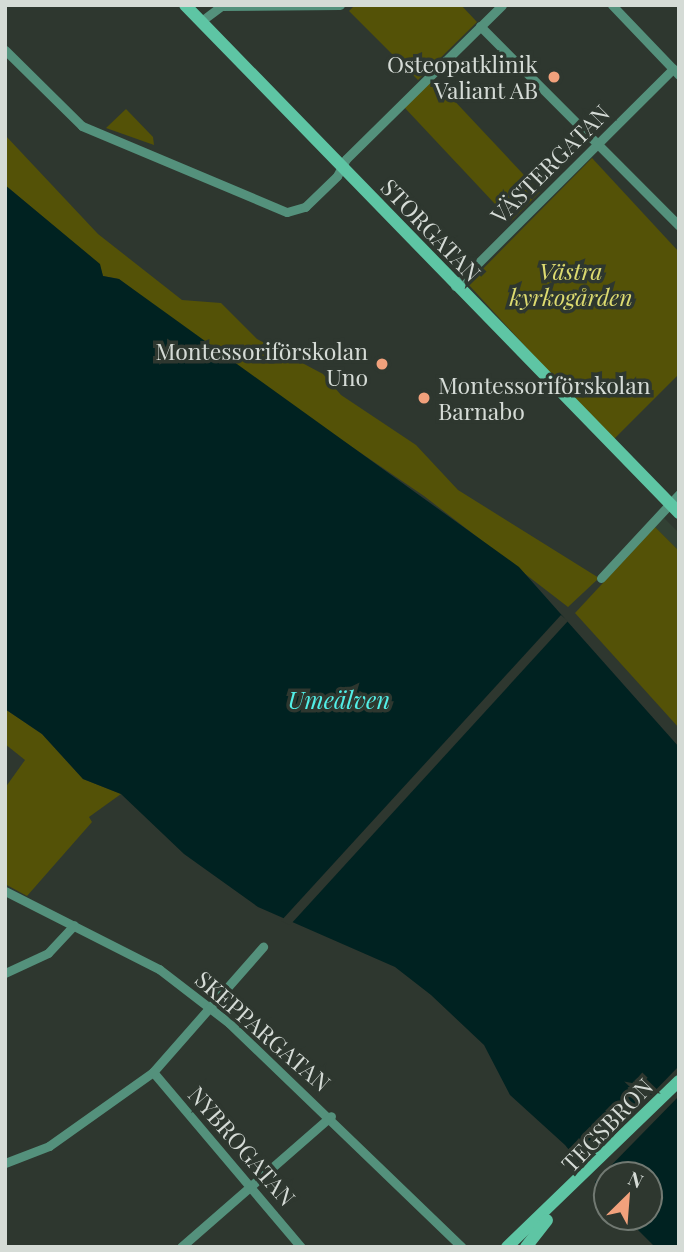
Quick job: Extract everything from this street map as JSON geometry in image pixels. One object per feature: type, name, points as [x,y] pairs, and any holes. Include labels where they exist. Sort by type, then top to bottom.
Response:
[{"type":"street","name":"STORGATAN","points":[[185,5],[455,286],[676,503]]},
{"type":"street","points":[[200,22],[221,6],[340,5]]},
{"type":"street","points":[[5,50],[82,126],[278,211],[305,207],[341,167],[502,5]]},
{"type":"street","points":[[612,5],[676,72]]},
{"type":"street","points":[[480,26],[679,226]]},
{"type":"street","name":"VÄSTERGATAN","points":[[455,286],[597,144],[676,72]]},
{"type":"street","points":[[601,578],[676,503]]},
{"type":"street","name":"SKEPPARGATAN","points":[[5,891],[159,969],[331,1116],[462,1247]]},
{"type":"street","points":[[5,973],[48,953],[74,925]]},
{"type":"street","points":[[5,1163],[49,1146],[153,1072],[263,947]]},
{"type":"street","name":"NYBROGATAN","points":[[153,1072],[253,1186],[302,1247]]},
{"type":"street","name":"TEGSBRON","points":[[565,1198],[679,1081]]},
{"type":"street","points":[[181,1247],[331,1116]]},
{"type":"street","points":[[507,1247],[565,1198]]},
{"type":"street","points":[[526,1247],[565,1198]]},
{"type":"shaded area","points":[[664,518],[679,533],[679,551],[655,527]]},
{"type":"green space","points":[[355,5],[461,5],[477,22],[418,80],[349,11]]},
{"type":"green space","points":[[433,78],[540,192],[511,221],[404,107]]},
{"type":"green space","points":[[126,109],[153,137],[154,145],[106,128]]},
{"type":"green space","points":[[5,135],[98,234],[182,300],[221,303],[257,339],[323,374],[341,395],[416,445],[458,490],[599,578],[568,607],[424,496],[220,357],[119,279],[103,276],[99,264],[5,185]]},
{"type":"green space","name":"Västra kyrkogården","points":[[592,158],[679,252],[679,374],[612,441],[468,284]]},
{"type":"green space","points":[[655,527],[679,551],[679,728],[575,613]]},
{"type":"green space","points":[[5,709],[42,734],[83,779],[121,794],[89,817],[92,822],[27,896],[5,884],[5,788],[25,760],[5,744]]},
{"type":"water","name":"Umeälven","points":[[5,185],[100,264],[103,276],[119,279],[519,567],[679,747],[679,1247],[655,1247],[639,1231],[663,1231],[663,1161],[593,1161],[593,1180],[565,1145],[510,1095],[484,1045],[431,995],[395,967],[258,907],[184,854],[121,794],[83,779],[42,734],[5,709]]},
{"type":"pier","points":[[561,615],[568,621],[290,925],[281,921]]},
{"type":"pier","points":[[679,1066],[679,1096],[615,1161],[593,1161],[592,1185],[579,1169]]},
{"type":"place","name":"Osteopatklinik Valiant AB","points":[[554,77]]},
{"type":"place","name":"Montessoriförskolan Uno","points":[[382,364]]},
{"type":"place","name":"Montessoriförskolan Barnabo","points":[[424,398]]}]
